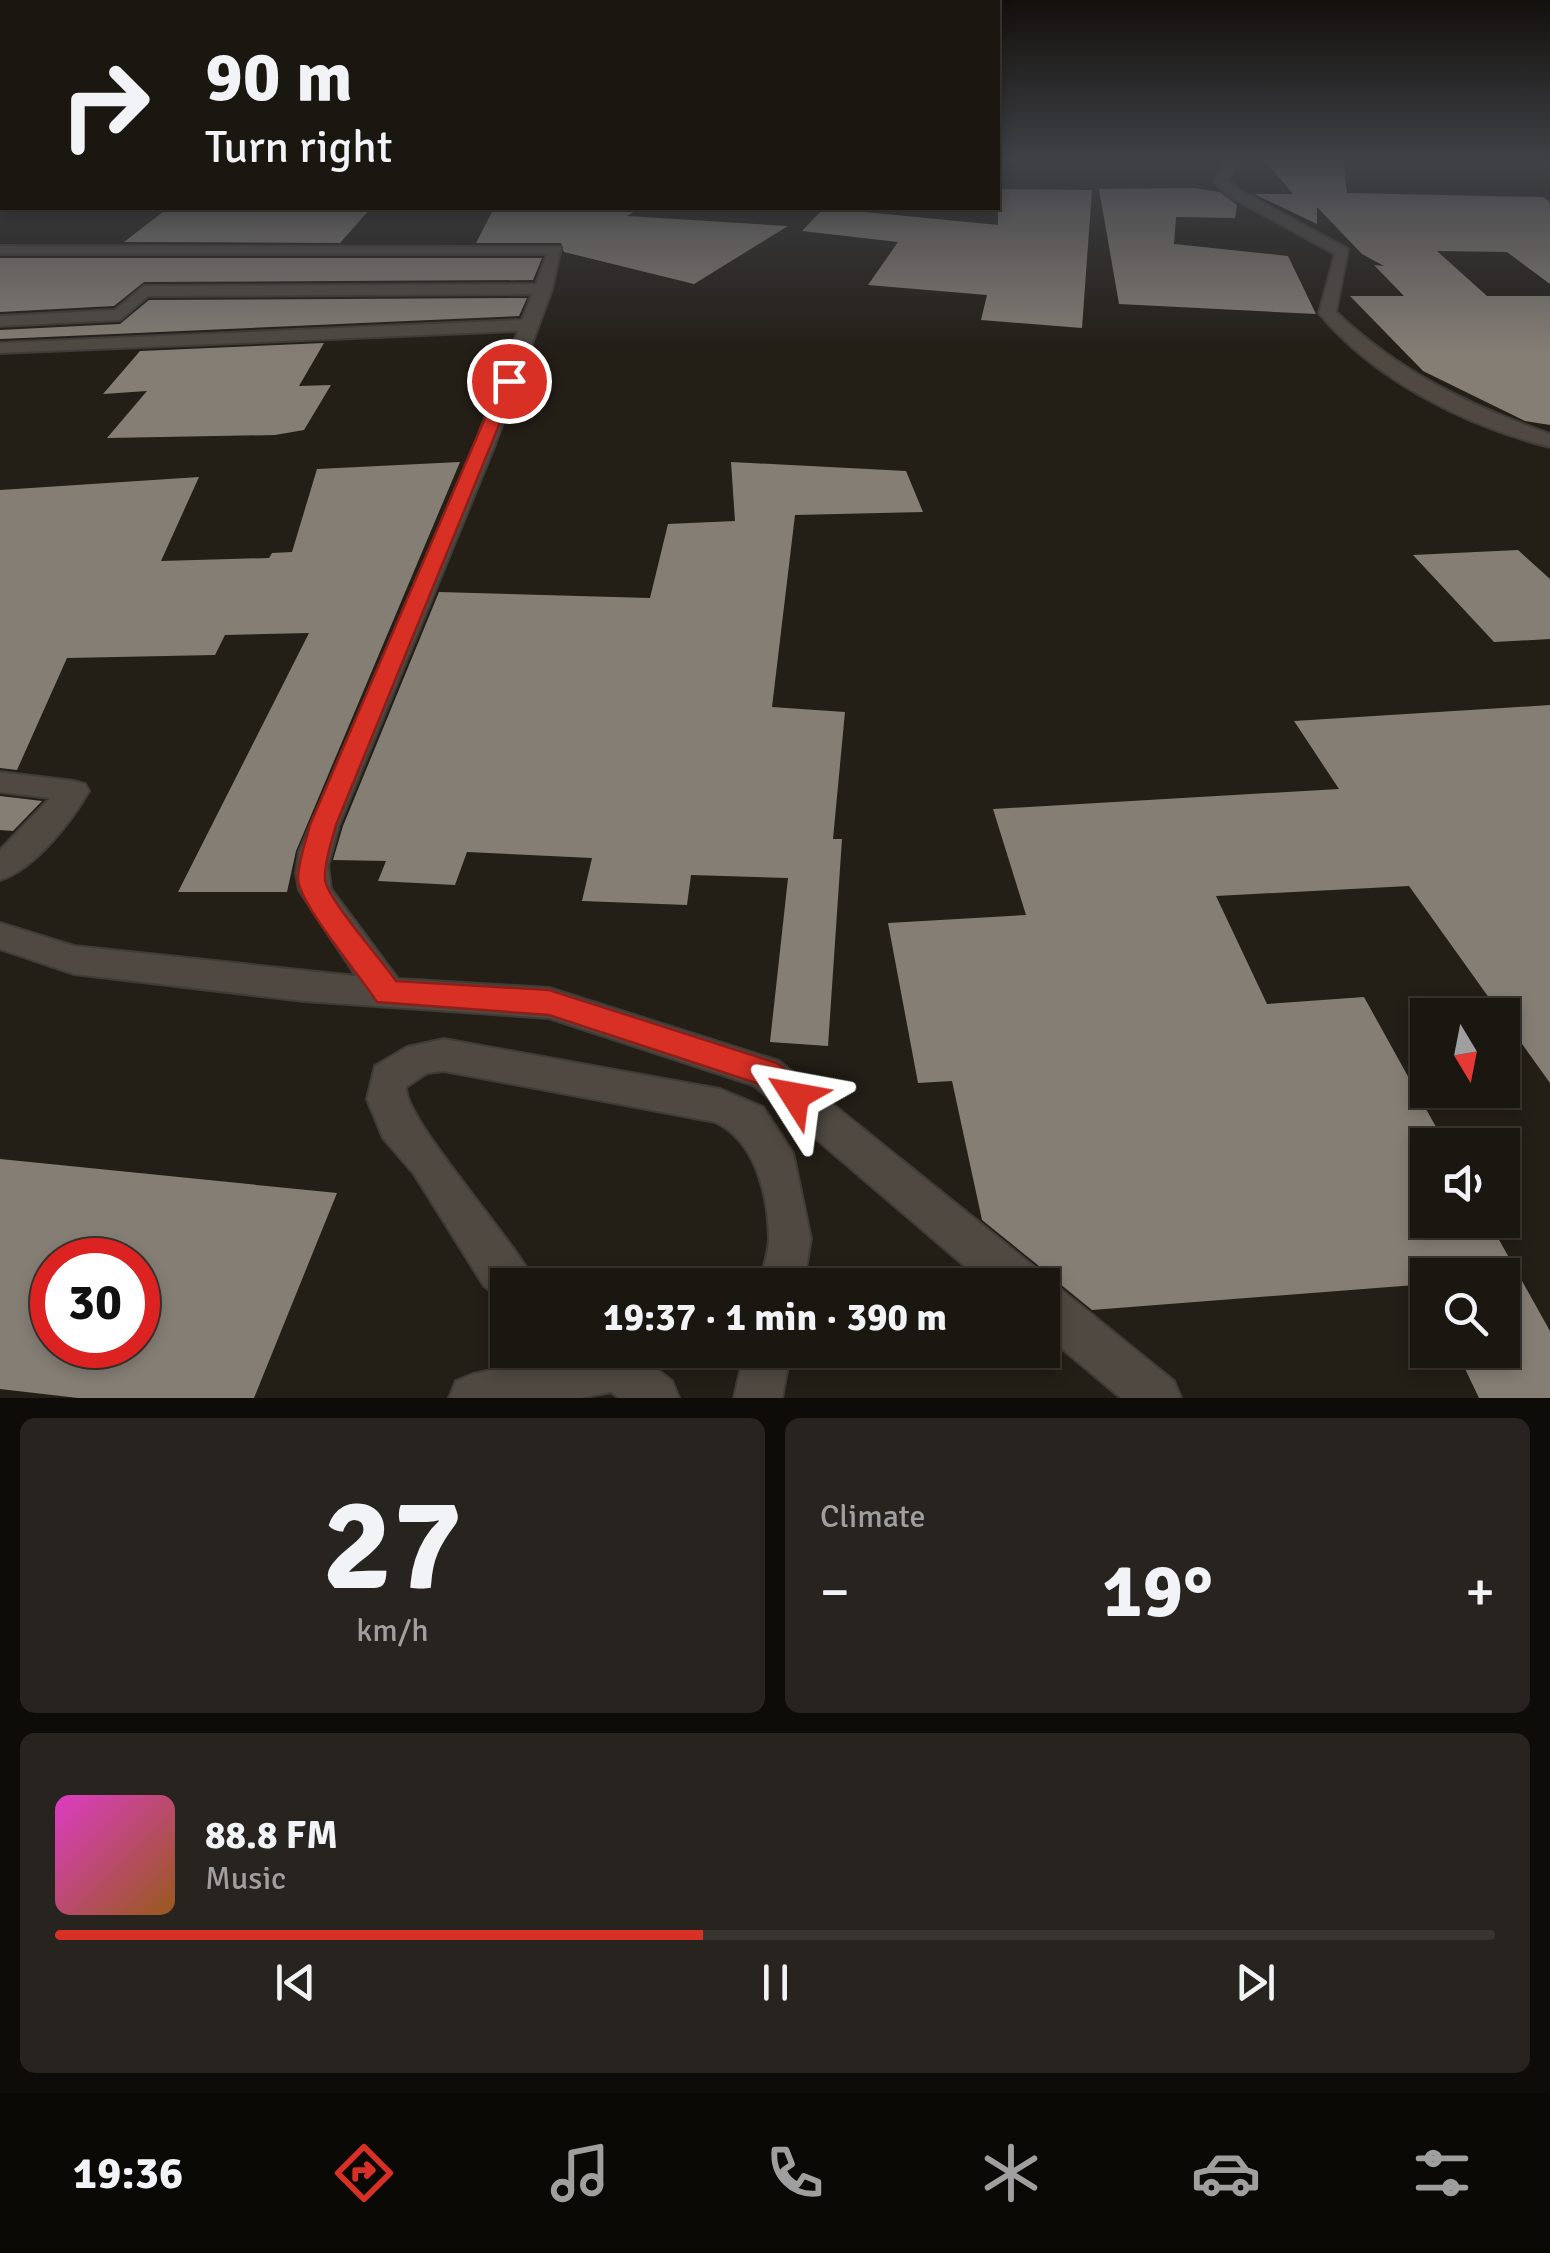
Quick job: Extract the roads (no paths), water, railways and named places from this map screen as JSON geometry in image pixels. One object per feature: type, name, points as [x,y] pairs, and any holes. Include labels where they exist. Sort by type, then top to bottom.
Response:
[{"type":"street","points":[[1291,223],[1343,252],[1327,313],[1370,357],[1406,382],[1478,416],[1550,440]]},
{"type":"street","points":[[0,250],[556,250],[484,447],[323,825],[315,860],[311,878],[317,902],[354,943],[388,993]]},
{"type":"street","points":[[0,322],[120,315],[144,291],[544,289]]},
{"type":"street","points":[[0,348],[530,325]]},
{"type":"street","points":[[0,782],[74,791],[28,845],[0,868]]},
{"type":"street","points":[[0,936],[74,960],[388,993],[549,1003],[766,1073],[1001,1268]]},
{"type":"street","points":[[497,1268],[428,1161],[396,1125],[386,1099],[388,1078],[420,1058],[444,1055],[720,1106],[749,1120],[773,1153],[790,1239],[784,1268]]},
{"type":"street","points":[[1060,1318],[1157,1398]]},
{"type":"street","points":[[473,1398],[564,1368]]},
{"type":"street","points":[[619,1368],[654,1398]]},
{"type":"street","points":[[758,1398],[764,1368]]}]
